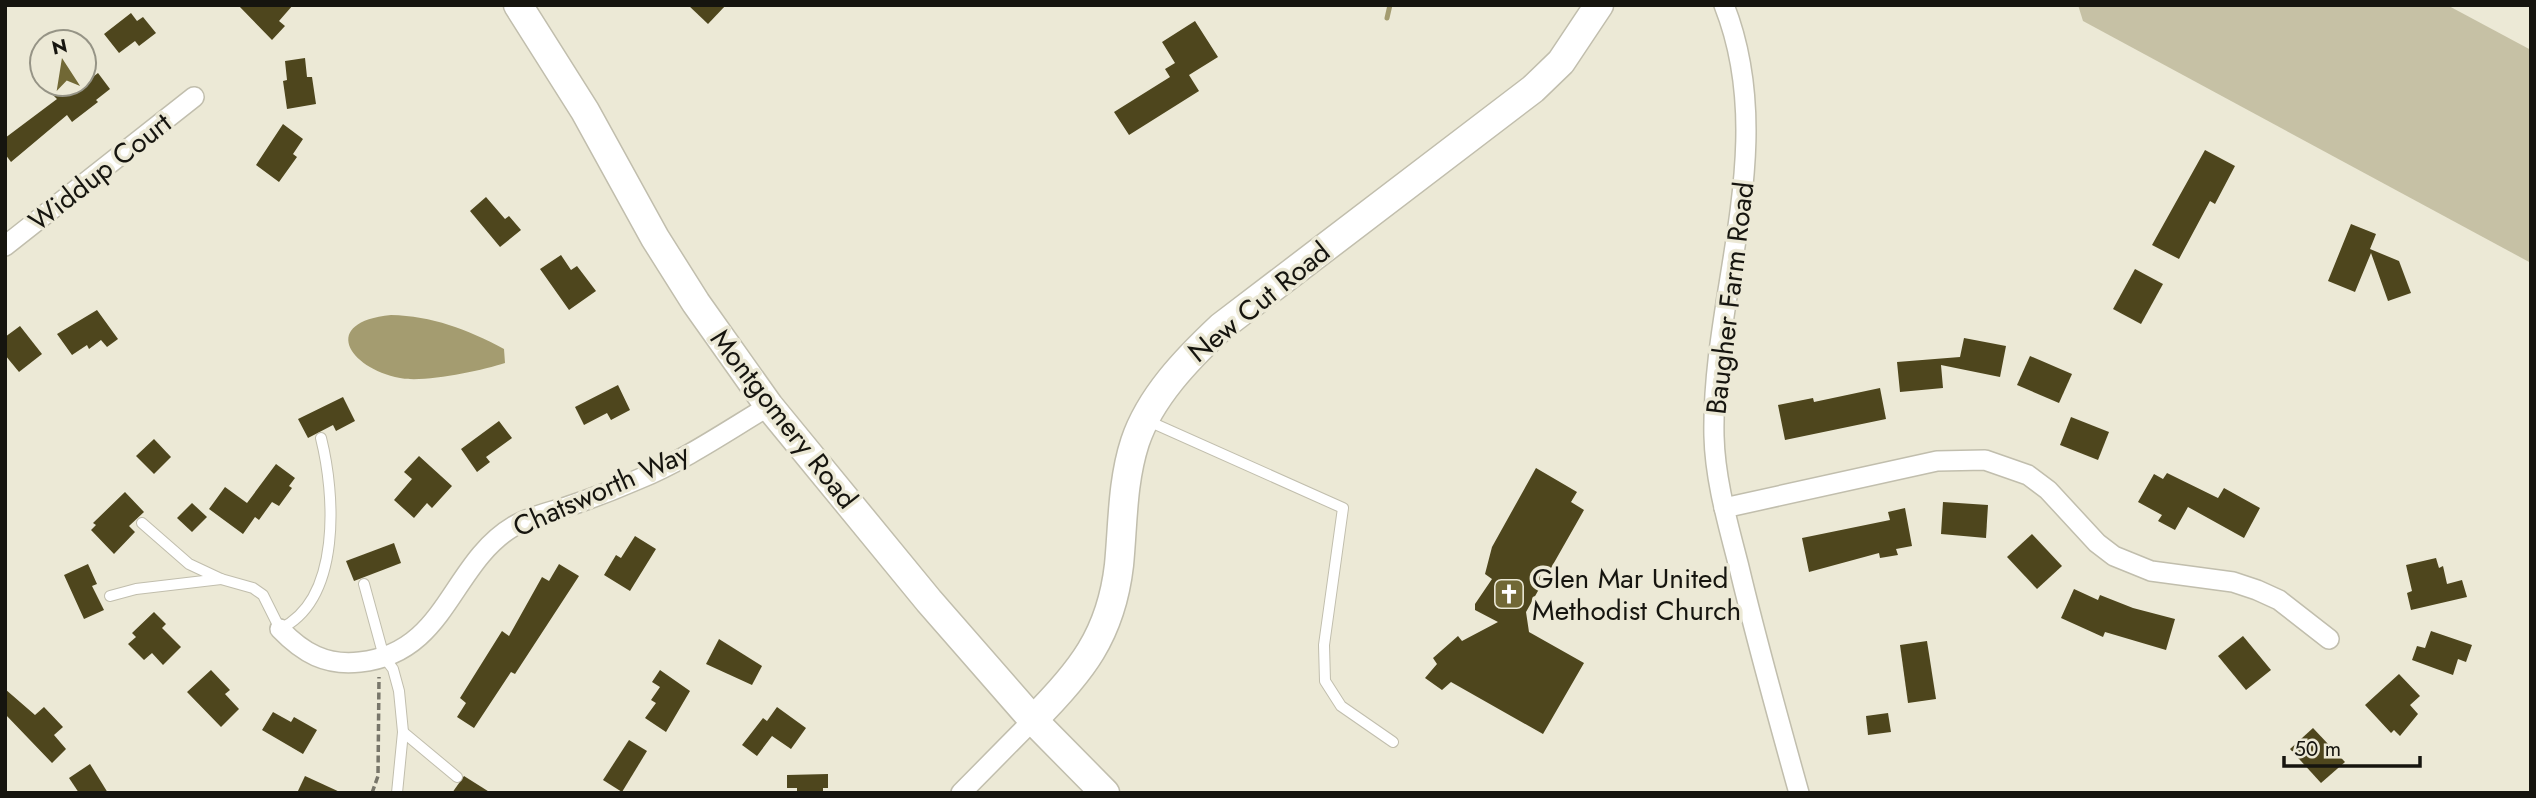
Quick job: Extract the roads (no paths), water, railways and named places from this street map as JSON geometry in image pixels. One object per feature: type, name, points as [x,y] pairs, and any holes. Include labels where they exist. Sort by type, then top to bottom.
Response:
[{"type":"main road","name":"Montgomery Road","points":[[518,5],[585,111],[655,238],[696,303],[769,405],[929,601],[1033,720],[1105,793]]},
{"type":"main road","name":"New Cut Road","points":[[1033,720],[1073,680],[1097,644],[1109,613],[1119,565],[1123,496],[1135,441],[1186,359],[1221,327],[1533,89],[1562,62],[1599,5]]},
{"type":"street","name":"Baugher Farm Road","points":[[1724,5],[1740,64],[1746,139],[1744,190],[1715,393],[1714,439],[1724,509],[1759,653],[1800,793]]},
{"type":"street","name":"Widdup Court","points":[[5,246],[194,97]]},
{"type":"street","name":"Chatsworth Way","points":[[280,629],[309,654],[328,661],[389,663],[414,644],[437,619],[467,573],[497,537],[517,524],[642,478],[769,405]]},
{"type":"street","points":[[1724,509],[1937,461],[1985,460],[2028,475],[2048,490],[2096,543],[2113,556],[2151,571],[2233,582],[2257,590],[2279,600],[2329,639]]},
{"type":"street","points":[[961,793],[1033,720]]},
{"type":"lane","points":[[1146,420],[1343,508],[1324,645],[1325,681],[1341,706],[1393,743]]},
{"type":"lane","points":[[142,523],[189,565],[221,579],[253,588],[263,595],[280,629],[291,624],[310,603],[328,551],[332,505],[321,438]]},
{"type":"lane","points":[[110,596],[136,589],[221,579]]},
{"type":"lane","points":[[364,584],[389,663],[403,732],[397,793]]},
{"type":"lane","points":[[403,732],[457,777]]},
{"type":"waterway","points":[[1387,18],[1390,5]]},
{"type":"place","name":"Glen Mar United Methodist Church","points":[[1509,594]]}]
